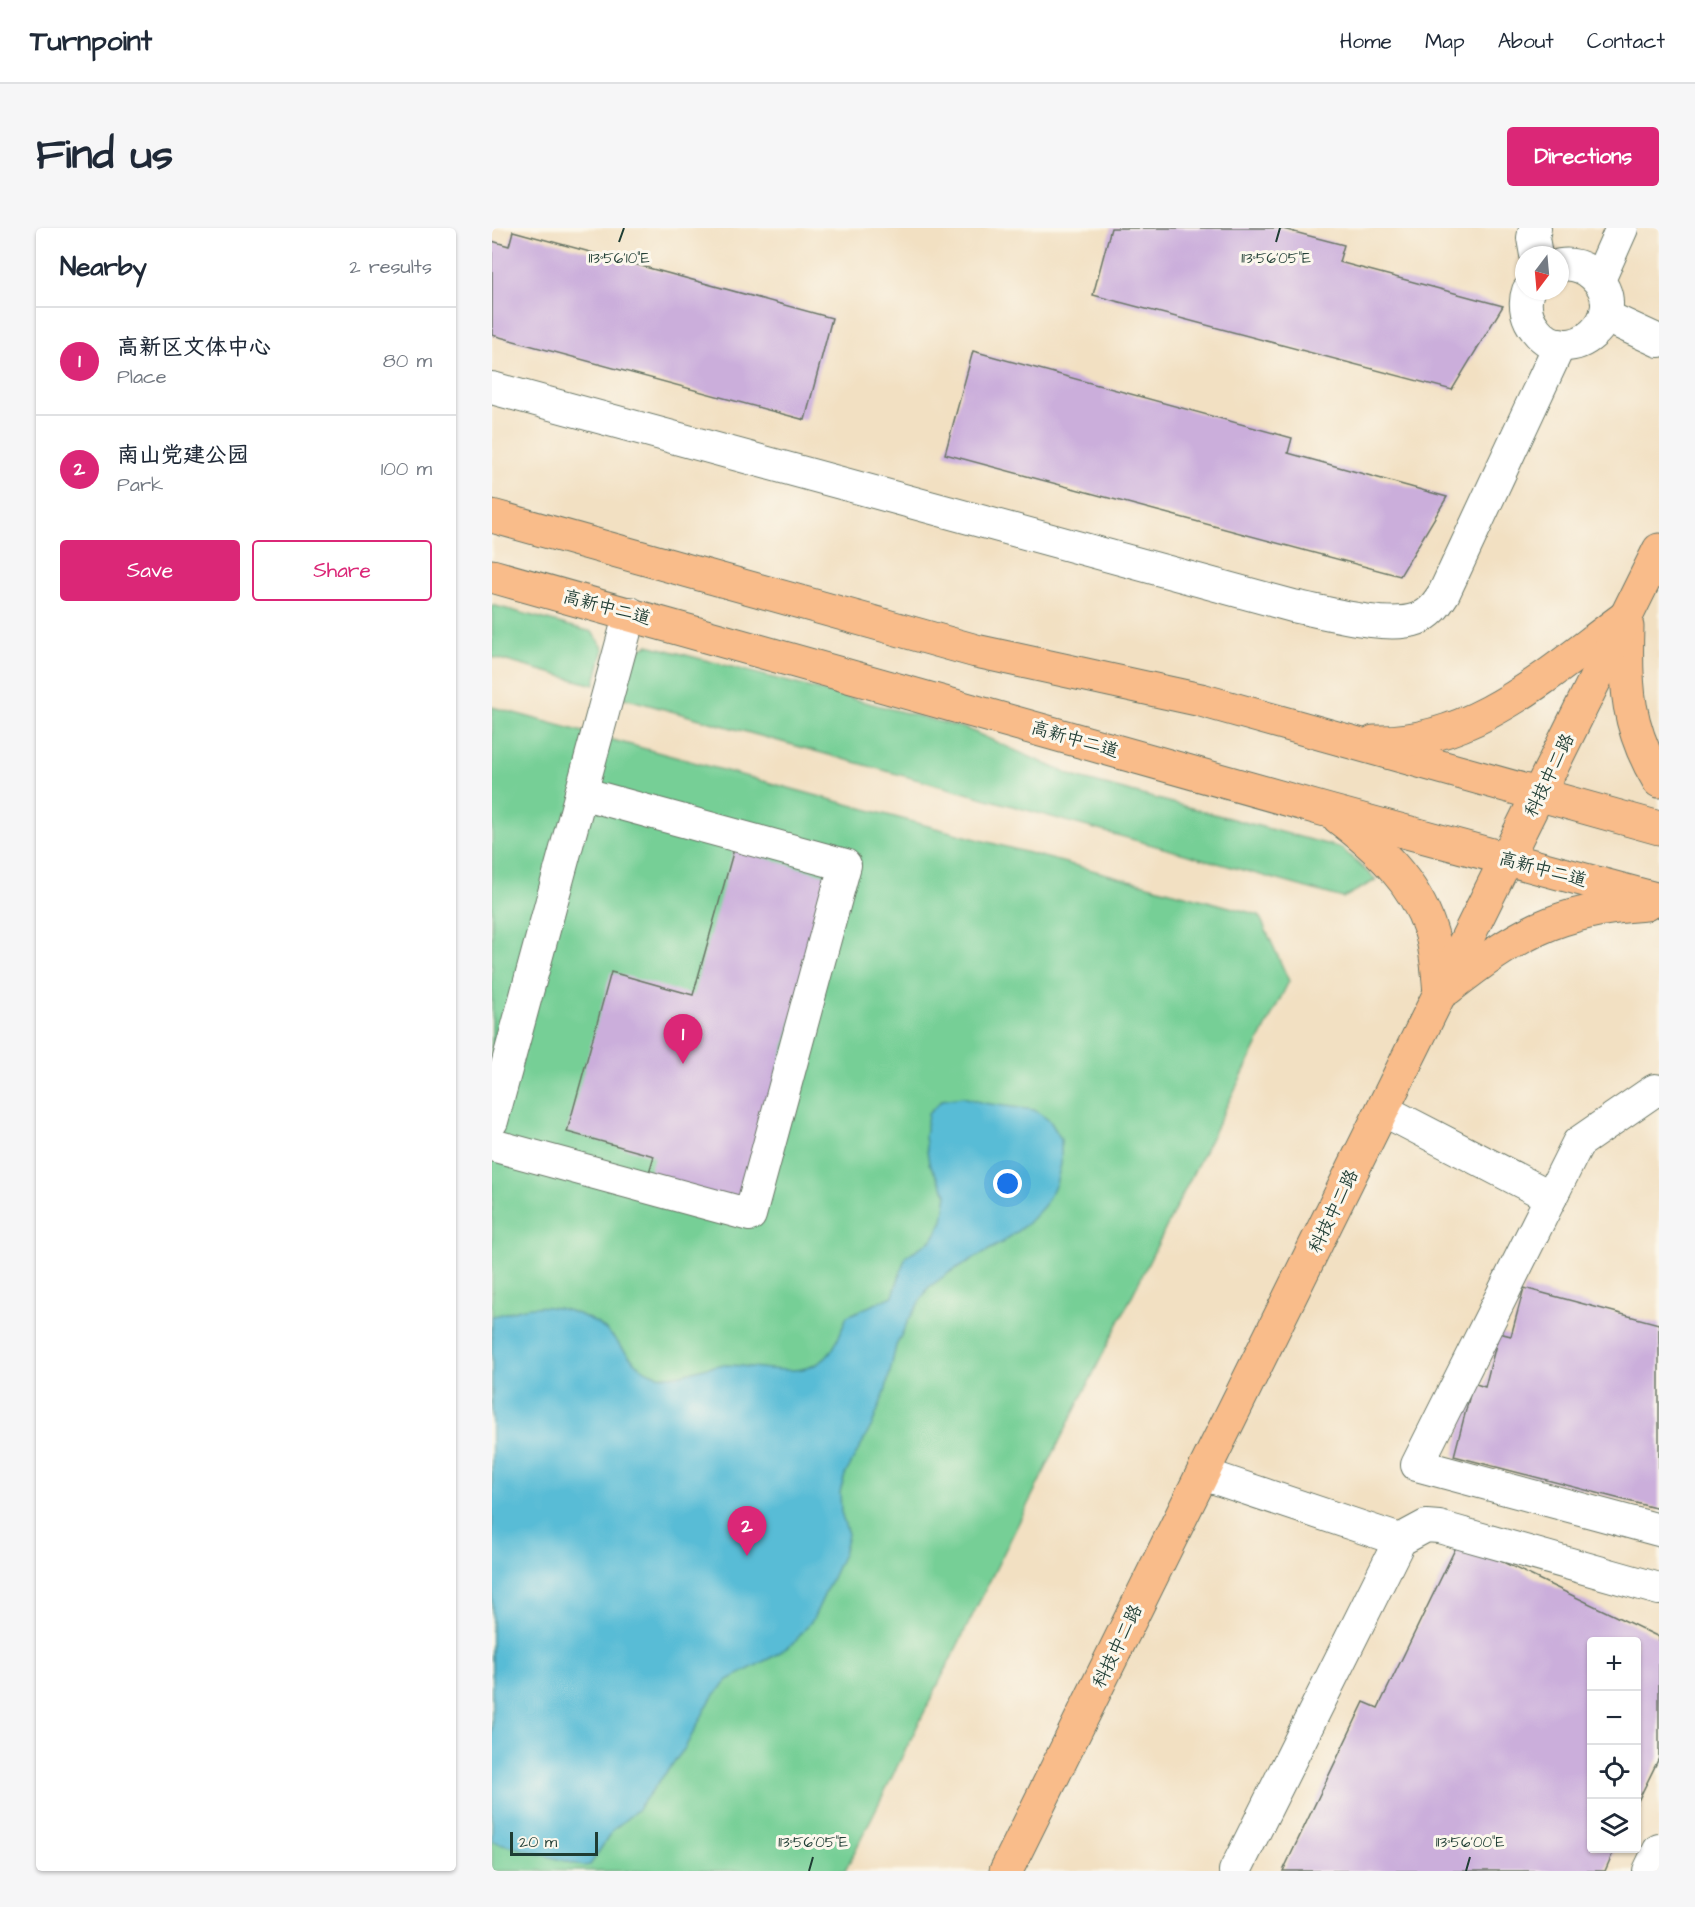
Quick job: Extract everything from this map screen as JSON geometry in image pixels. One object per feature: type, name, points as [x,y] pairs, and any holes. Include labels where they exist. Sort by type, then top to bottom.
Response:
[{"type":"main road","points":[[492,516],[976,651],[1201,700],[1659,828]]},
{"type":"main road","name":"科技中二路","points":[[1006,1871],[1659,550]]},
{"type":"main road","name":"高新中二道","points":[[492,576],[1329,811],[1659,901]]},
{"type":"main road","points":[[1346,741],[1388,742],[1425,736],[1484,716],[1510,701],[1628,615]]},
{"type":"main road","points":[[1628,615],[1626,671],[1632,715],[1638,742],[1659,780]]},
{"type":"main road","points":[[1329,811],[1366,839],[1396,868],[1417,898],[1431,930],[1437,959],[1440,993]]},
{"type":"main road","points":[[1440,993],[1492,954],[1544,924],[1575,914],[1659,901]]},
{"type":"lane","points":[[1534,246],[1535,228]]},
{"type":"lane","points":[[1599,280],[1622,228]]},
{"type":"lane","points":[[1527,300],[1526,310],[1530,323],[1545,339],[1560,344],[1575,344],[1590,337],[1601,325],[1605,316],[1606,300],[1599,280],[1588,271],[1575,265],[1569,265]]},
{"type":"lane","points":[[1605,316],[1659,341]]},
{"type":"lane","points":[[492,388],[1293,606],[1366,620],[1396,621],[1417,619],[1433,609],[1444,593],[1560,344]]},
{"type":"lane","points":[[492,1122],[630,613]]},
{"type":"lane","points":[[492,1145],[750,1215],[845,865],[581,793]]},
{"type":"lane","points":[[1659,1091],[1655,1090],[1578,1143],[1417,1464],[1659,1530]]},
{"type":"lane","points":[[1383,1110],[1551,1197]]},
{"type":"lane","points":[[1203,1474],[1400,1540]]},
{"type":"lane","points":[[1235,1871],[1400,1540],[1426,1526],[1439,1527],[1659,1589]]},
{"type":"lane","points":[[1648,1871],[1659,1850]]},
{"type":"green space","points":[[492,605],[592,632],[604,649],[594,685],[492,657]]},
{"type":"green space","points":[[648,645],[967,729],[1075,777],[1341,848],[1376,880],[1343,898],[617,696],[626,655]]},
{"type":"green space","points":[[492,707],[1259,915],[1289,981],[845,1871],[492,1871]]},
{"type":"water","points":[[963,1097],[983,1103],[1034,1110],[1050,1121],[1061,1139],[1061,1164],[1056,1184],[1044,1206],[1028,1223],[1003,1242],[950,1272],[928,1288],[908,1321],[896,1346],[886,1389],[872,1425],[845,1475],[840,1492],[841,1512],[848,1534],[843,1554],[813,1619],[794,1643],[728,1680],[711,1699],[685,1748],[637,1810],[613,1830],[590,1865],[583,1866],[492,1841],[492,1316],[527,1308],[543,1307],[566,1310],[598,1324],[642,1368],[662,1376],[721,1365],[794,1370],[807,1368],[820,1362],[833,1349],[847,1316],[893,1296],[906,1256],[932,1240],[943,1221],[947,1194],[929,1163],[925,1137],[928,1114],[942,1100]]},
{"type":"building","points":[[1111,228],[1279,228],[1344,245],[1339,262],[1503,306],[1452,390],[1093,295]]},
{"type":"building","points":[[513,231],[832,318],[805,420],[492,335],[492,241],[509,246]]},
{"type":"building","points":[[973,351],[1292,438],[1288,453],[1447,497],[1400,576],[945,454]]},
{"type":"building","points":[[734,849],[832,877],[741,1202],[648,1176],[654,1156],[567,1132],[611,972],[693,995]]},
{"type":"building","points":[[1524,1288],[1659,1324],[1659,1509],[1454,1456],[1473,1383],[1485,1387],[1499,1333],[1511,1336]]},
{"type":"building","points":[[1459,1541],[1659,1637],[1659,1758],[1641,1795],[1641,1637],[1587,1637],[1587,1853],[1613,1853],[1605,1871],[1283,1871],[1364,1702],[1378,1708]]},
{"type":"place","name":"高新区文体中心","points":[[683,1064]]},
{"type":"place","name":"南山党建公园","points":[[747,1556]]}]
